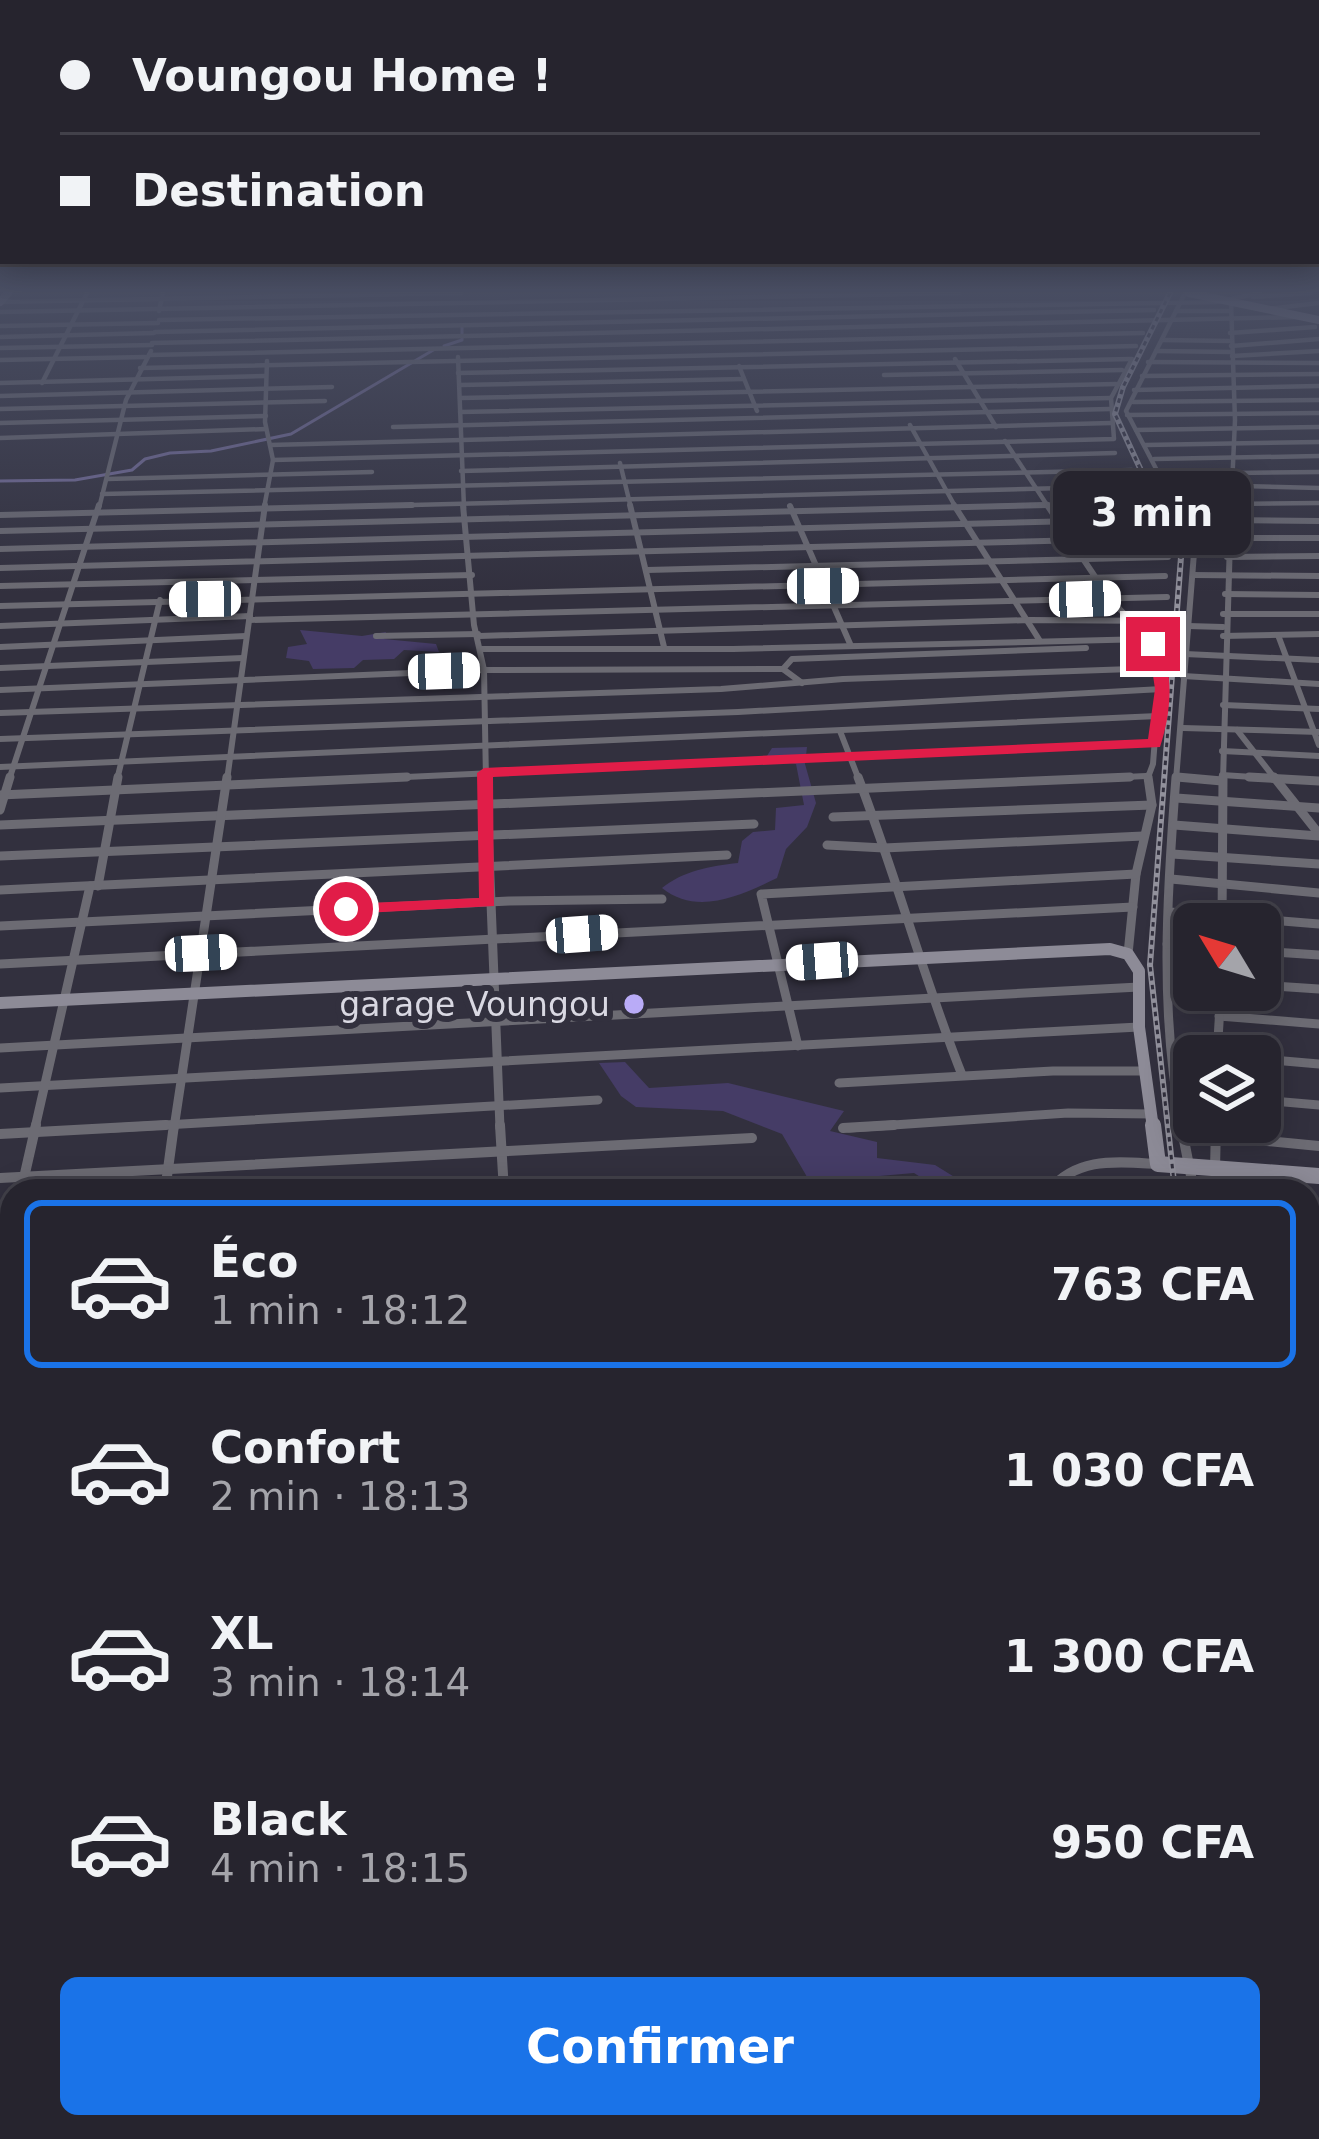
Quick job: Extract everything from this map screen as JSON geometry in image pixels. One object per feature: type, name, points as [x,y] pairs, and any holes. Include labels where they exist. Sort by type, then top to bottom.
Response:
[{"type":"street","points":[[0,810],[107,479],[114,435],[132,393]]},
{"type":"street","points":[[0,396],[138,393]]},
{"type":"street","points":[[168,1179],[209,881],[236,728],[254,561],[268,490],[272,451],[266,429],[266,393]]},
{"type":"street","points":[[460,393],[459,455],[474,616],[484,670],[488,903],[503,1179]]},
{"type":"street","points":[[460,398],[690,393]]},
{"type":"street","points":[[749,393],[792,512],[851,646]]},
{"type":"street","points":[[893,393],[965,525],[1040,641]]},
{"type":"street","points":[[979,393],[1005,442],[1051,504],[1109,598],[1148,639],[1161,668],[1155,743],[1146,776],[1152,805],[1136,874],[1128,954],[1139,971],[1139,1027],[1152,1114],[1173,1166],[1184,1179]]},
{"type":"street","points":[[1058,393],[1064,410],[1110,470]]},
{"type":"street","points":[[272,451],[459,455],[1116,439],[1110,409],[1113,393]]},
{"type":"street","points":[[1127,415],[1134,393]]},
{"type":"street","points":[[1222,903],[1220,677],[1229,577],[1232,393]]},
{"type":"street","points":[[605,394],[664,647]]},
{"type":"street","points":[[18,437],[37,395]]},
{"type":"street","points":[[460,412],[1112,398]]},
{"type":"street","points":[[1133,402],[1319,400]]},
{"type":"street","points":[[0,409],[326,401]]},
{"type":"street","points":[[393,427],[1110,409]]},
{"type":"street","points":[[1127,415],[1319,413]]},
{"type":"street","points":[[1127,415],[1166,485],[1319,488]]},
{"type":"street","points":[[0,423],[266,416]]},
{"type":"street","points":[[272,451],[1112,423]]},
{"type":"street","points":[[1136,430],[1319,427]]},
{"type":"street","points":[[0,437],[266,429]]},
{"type":"street","points":[[1145,445],[1319,442]]},
{"type":"street","points":[[461,471],[1115,453]]},
{"type":"street","points":[[1154,459],[1319,456]]},
{"type":"street","points":[[102,494],[1132,470]]},
{"type":"street","points":[[107,479],[372,472]]},
{"type":"street","points":[[1161,474],[1319,472]]},
{"type":"street","points":[[0,514],[1139,486]]},
{"type":"street","points":[[0,531],[1146,502]]},
{"type":"street","points":[[1228,504],[1319,503]]},
{"type":"street","points":[[0,549],[1155,519]]},
{"type":"street","points":[[1228,520],[1319,521]]},
{"type":"street","points":[[0,568],[1159,538]]},
{"type":"street","points":[[1191,538],[1319,556]]},
{"type":"street","points":[[1173,1166],[1167,944],[1196,550],[1319,538]]},
{"type":"street","points":[[647,570],[1168,557]]},
{"type":"street","points":[[1193,574],[1319,576]]},
{"type":"street","points":[[0,586],[472,575]]},
{"type":"street","points":[[0,606],[1165,576]]},
{"type":"street","points":[[1225,594],[1319,595]]},
{"type":"street","points":[[0,626],[1167,597]]},
{"type":"street","points":[[25,1178],[160,600]]},
{"type":"street","points":[[1223,614],[1319,614]]},
{"type":"street","points":[[376,637],[1127,618],[1166,621]]},
{"type":"street","points":[[1188,626],[1319,634]]},
{"type":"street","points":[[1278,635],[1319,745]]},
{"type":"street","points":[[0,646],[246,636]]},
{"type":"street","points":[[482,649],[708,650],[1148,639]]},
{"type":"street","points":[[783,669],[792,659],[1086,648]]},
{"type":"street","points":[[708,650],[714,668]]},
{"type":"street","points":[[1185,654],[1319,660]]},
{"type":"street","points":[[0,668],[243,658]]},
{"type":"street","points":[[0,713],[1161,668]]},
{"type":"street","points":[[0,690],[484,670],[783,669],[806,683],[812,707]]},
{"type":"street","points":[[1184,676],[1319,684]]},
{"type":"street","points":[[0,739],[1162,689]]},
{"type":"street","points":[[1222,705],[1319,709]]},
{"type":"street","points":[[0,766],[1158,716]]},
{"type":"street","points":[[1183,728],[1317,732]]},
{"type":"street","points":[[1237,730],[1319,835]]},
{"type":"street","points":[[841,731],[898,884],[931,998],[962,1075]]},
{"type":"street","points":[[2,795],[1155,743]]},
{"type":"street","points":[[1222,751],[1319,756]]},
{"type":"street","points":[[0,825],[1146,776]]},
{"type":"street","points":[[1178,777],[1319,782]]},
{"type":"street","points":[[1176,798],[1319,808]]},
{"type":"street","points":[[833,818],[1152,805]]},
{"type":"street","points":[[0,856],[754,824]]},
{"type":"street","points":[[1174,825],[1319,835]]},
{"type":"street","points":[[827,845],[884,848],[1143,836]]},
{"type":"street","points":[[1172,854],[1319,864]]},
{"type":"street","points":[[0,890],[727,855]]},
{"type":"street","points":[[798,1046],[760,896],[765,892],[1136,874]]},
{"type":"street","points":[[1171,879],[1319,893]]},
{"type":"street","points":[[0,926],[662,899]]},
{"type":"street","points":[[0,964],[1133,908]]},
{"type":"street","points":[[1281,922],[1319,924]]},
{"type":"street","points":[[1167,944],[1173,944]]},
{"type":"street","points":[[0,1003],[918,955],[1091,948],[1128,954]]},
{"type":"street","points":[[1281,952],[1319,955]]},
{"type":"street","points":[[1281,986],[1319,989]]},
{"type":"street","points":[[0,1048],[1139,987]]},
{"type":"street","points":[[1219,1035],[1220,1011]]},
{"type":"street","points":[[1219,1016],[1319,1024]]},
{"type":"street","points":[[0,1088],[1139,1027]]},
{"type":"street","points":[[1281,1061],[1319,1064]]},
{"type":"street","points":[[839,1083],[1145,1071]]},
{"type":"street","points":[[0,1134],[598,1100]]},
{"type":"street","points":[[1281,1102],[1319,1105]]},
{"type":"street","points":[[843,1128],[1068,1113],[1152,1114]]},
{"type":"street","points":[[0,1178],[752,1138]]},
{"type":"street","points":[[1281,1142],[1319,1146]]},
{"type":"street","points":[[1215,1169],[1216,1143]]},
{"type":"street","points":[[1057,1179],[1089,1164],[1215,1169],[1276,1179]]},
{"type":"shaded area","points":[[300,630],[362,636],[386,632],[384,639],[436,644],[439,652],[404,650],[394,659],[363,660],[354,668],[313,669],[309,661],[286,658],[288,647],[307,644]]},
{"type":"shaded area","points":[[807,747],[805,764],[816,803],[807,827],[786,849],[777,878],[734,896],[704,902],[662,888],[697,870],[738,863],[742,841],[753,832],[775,830],[776,808],[804,805],[796,764],[765,759],[772,748]]},
{"type":"shaded area","points":[[625,1062],[649,1088],[728,1083],[844,1111],[830,1131],[877,1142],[877,1158],[935,1165],[958,1179],[924,1179],[914,1173],[808,1179],[782,1134],[723,1111],[636,1107],[621,1096],[599,1063]]},
{"type":"waterway","points":[[0,481],[75,480],[132,470],[145,459],[170,453],[211,451],[291,434],[361,393]]},
{"type":"railway","points":[[1121,393],[1115,414],[1181,557],[1150,965],[1174,1179]]},
{"type":"place","name":"garage Voungou","points":[[634,1004]]},
{"type":"route","points":[[346,909],[488,903],[484,773],[1155,743],[1162,689],[1153,644]]}]
